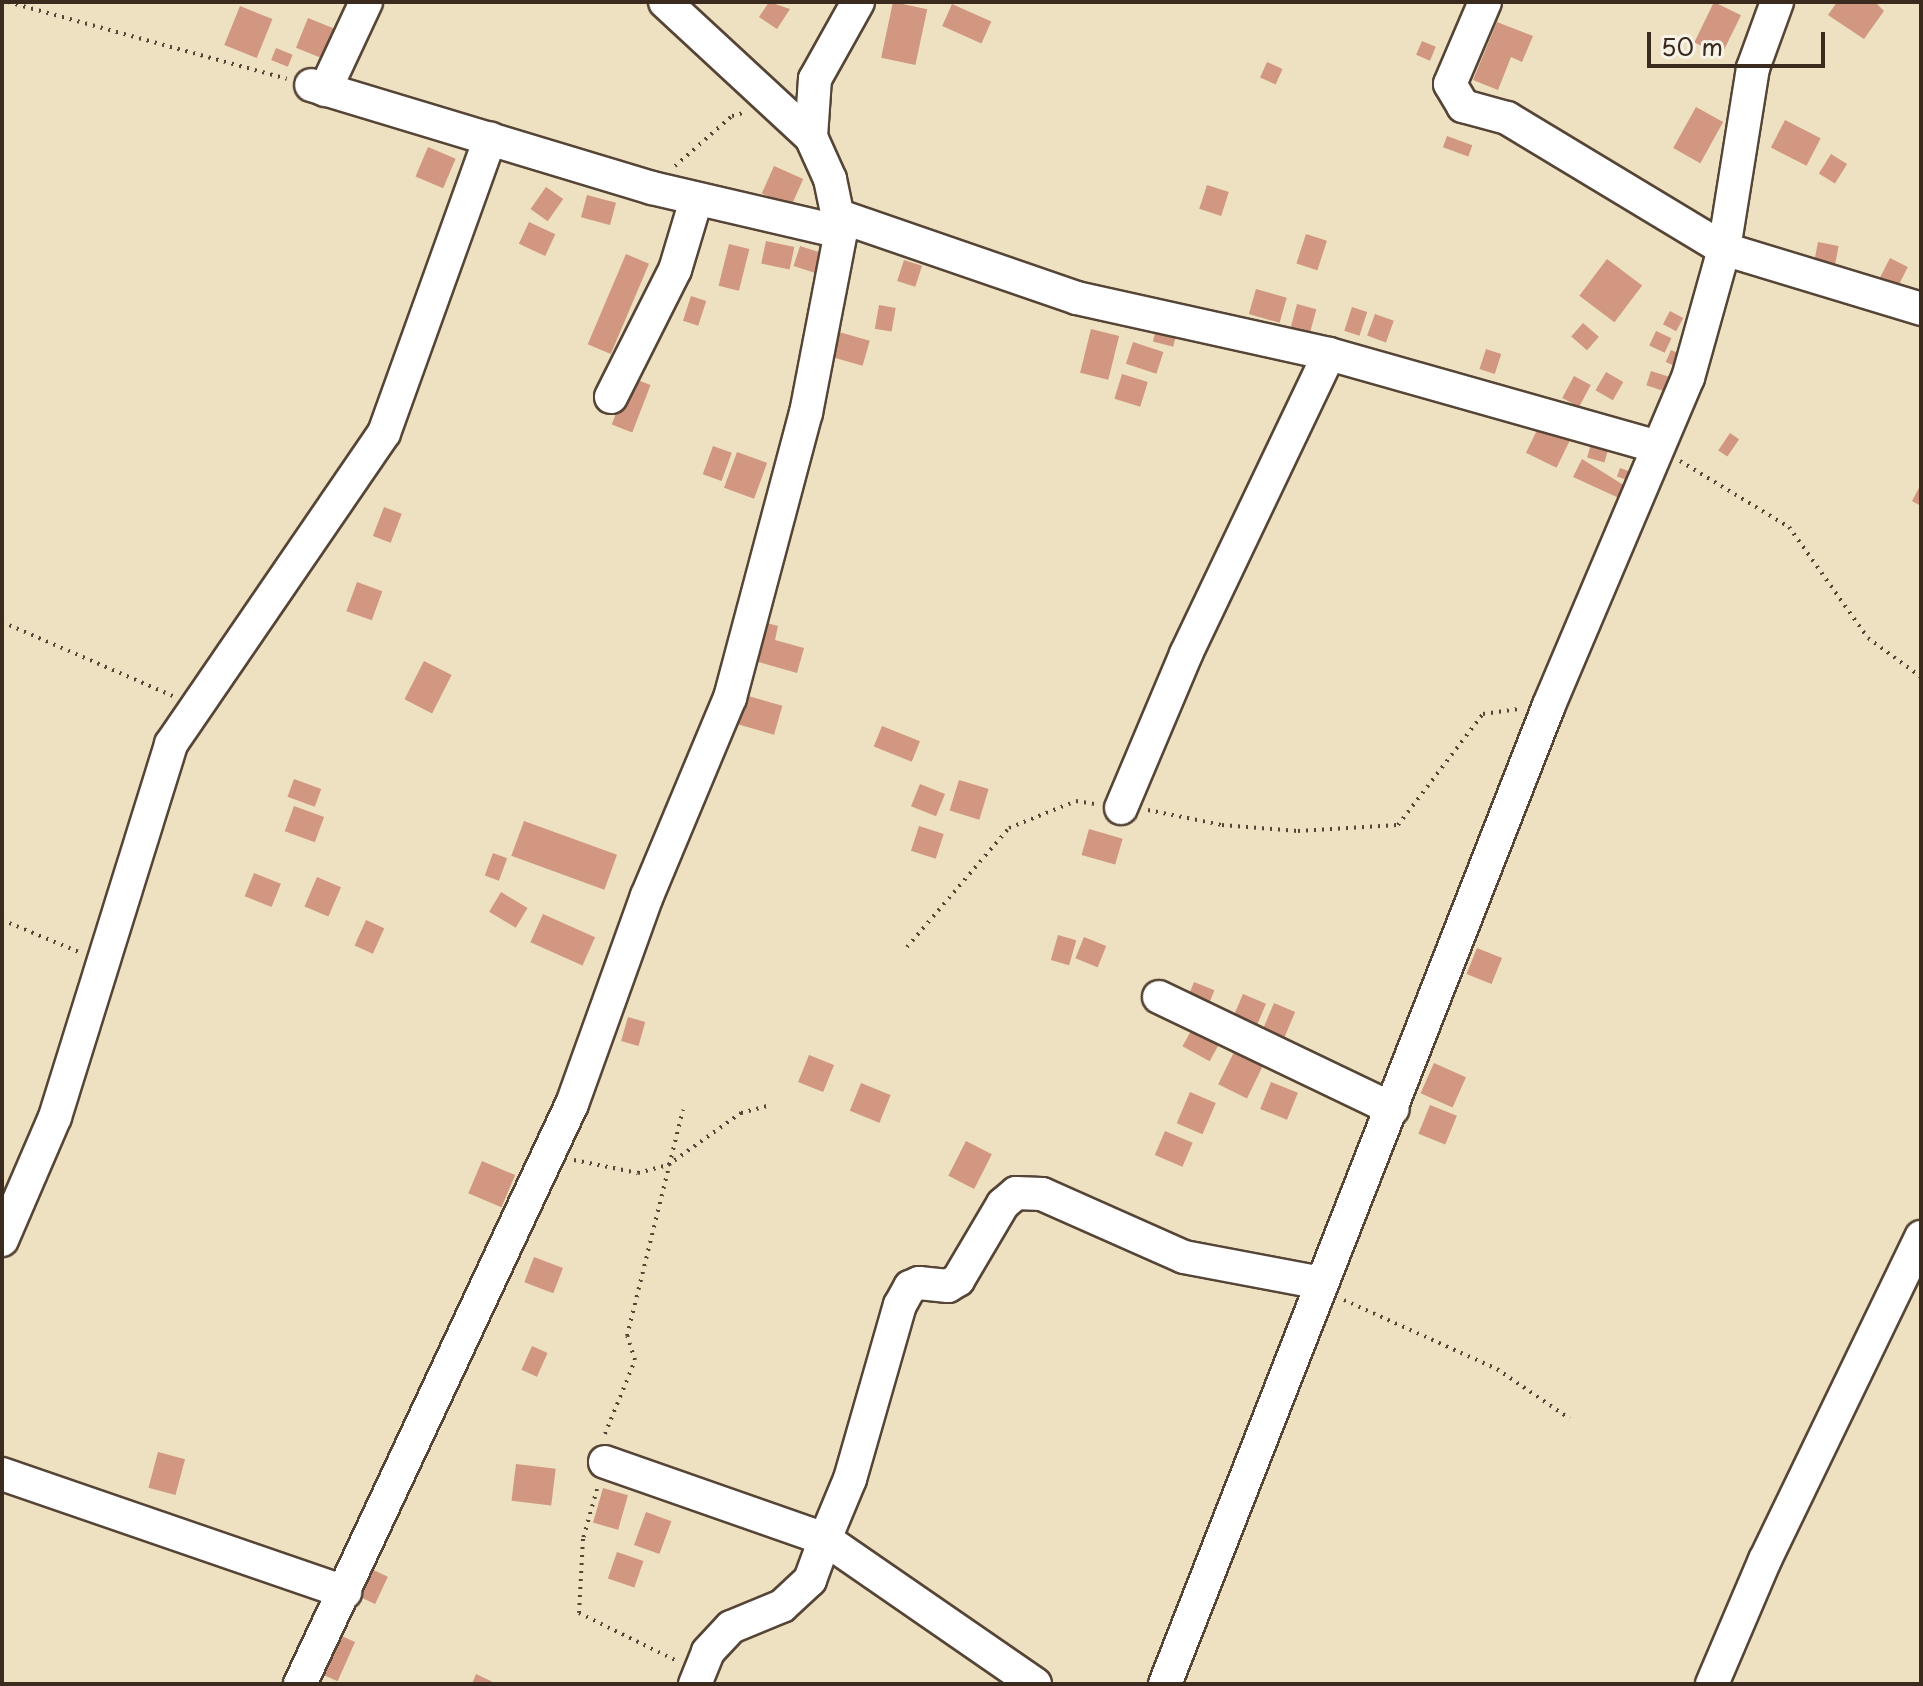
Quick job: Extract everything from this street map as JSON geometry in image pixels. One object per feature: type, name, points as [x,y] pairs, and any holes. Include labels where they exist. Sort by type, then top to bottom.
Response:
[{"type":"street","points":[[366,2],[318,88],[696,200],[840,224],[1077,298],[1329,354],[1657,447]]},
{"type":"street","points":[[665,2],[811,137]]},
{"type":"street","points":[[300,1684],[548,1155],[730,698],[806,413],[840,224],[811,137],[815,79],[858,2]]},
{"type":"street","points":[[1485,2],[1450,84],[1463,106],[1507,118],[1724,249],[1921,309]]},
{"type":"street","points":[[1165,1684],[1549,705],[1688,378],[1724,249],[1753,68],[1777,2]]},
{"type":"street","points":[[2,1240],[55,1117],[171,744],[384,433],[490,139]]},
{"type":"street","points":[[611,397],[675,270],[696,200]]},
{"type":"street","points":[[1121,808],[1186,654],[1329,354]]},
{"type":"street","points":[[1159,997],[1393,1109]]},
{"type":"street","points":[[697,1678],[708,1652],[731,1627],[782,1606],[810,1580],[877,1398],[900,1305],[919,1283],[948,1286],[958,1280],[1003,1204],[1016,1193],[1042,1194],[1184,1257],[1321,1286]]},
{"type":"street","points":[[1712,1684],[1765,1560],[1921,1237]]},
{"type":"street","points":[[605,1462],[825,1539],[1035,1684]]},
{"type":"street","points":[[2,1474],[345,1592]]},
{"type":"path","points":[[8,2],[318,88]]},
{"type":"path","points":[[652,188],[732,116],[776,105]]},
{"type":"path","points":[[1657,447],[1789,527],[1868,638],[1921,677]]},
{"type":"path","points":[[2,622],[197,706]]},
{"type":"path","points":[[907,947],[1009,828],[1076,801],[1169,811],[1222,825],[1298,831],[1398,825],[1483,714],[1549,705]]},
{"type":"path","points":[[2,920],[103,962]]},
{"type":"path","points":[[548,1155],[638,1173],[668,1165],[741,1113],[771,1105]]},
{"type":"path","points":[[683,1110],[627,1336],[635,1360],[601,1446],[605,1462],[583,1539],[579,1613],[697,1678]]},
{"type":"path","points":[[1321,1286],[1497,1369],[1570,1419]]},
{"type":"building","points":[[769,2],[790,9],[777,29],[759,17]]},
{"type":"building","points":[[893,2],[927,9],[915,65],[881,58]]},
{"type":"building","points":[[1714,2],[1741,15],[1721,56],[1694,42]]},
{"type":"building","points":[[1837,2],[1875,2],[1884,11],[1864,39],[1828,15]]},
{"type":"building","points":[[952,4],[991,21],[982,43],[942,26]]},
{"type":"building","points":[[240,6],[272,19],[257,58],[224,45]]},
{"type":"building","points":[[308,18],[343,32],[331,62],[296,48]]},
{"type":"building","points":[[1497,22],[1533,36],[1522,62],[1511,57],[1498,90],[1473,80]]},
{"type":"building","points":[[1422,41],[1436,47],[1430,61],[1416,55]]},
{"type":"building","points":[[276,48],[293,55],[288,67],[271,60]]},
{"type":"building","points":[[1267,62],[1283,69],[1276,84],[1260,78]]},
{"type":"building","points":[[1696,107],[1723,122],[1700,163],[1673,148]]},
{"type":"building","points":[[1785,120],[1821,138],[1807,166],[1771,148]]},
{"type":"building","points":[[1447,136],[1472,145],[1468,157],[1443,147]]},
{"type":"building","points":[[428,147],[456,159],[443,188],[415,176]]},
{"type":"building","points":[[1831,154],[1847,164],[1835,184],[1819,174]]},
{"type":"building","points":[[774,166],[803,179],[791,206],[762,193]]},
{"type":"building","points":[[1207,185],[1229,192],[1221,216],[1199,209]]},
{"type":"building","points":[[546,187],[563,199],[548,221],[531,209]]},
{"type":"building","points":[[587,195],[616,203],[610,225],[581,217]]},
{"type":"building","points":[[529,222],[555,234],[545,256],[519,244]]},
{"type":"building","points":[[1306,234],[1327,241],[1317,270],[1296,263]]},
{"type":"building","points":[[766,241],[794,247],[790,270],[761,263]]},
{"type":"building","points":[[1818,242],[1839,246],[1834,269],[1814,265]]},
{"type":"building","points":[[729,244],[749,249],[739,291],[719,286]]},
{"type":"building","points":[[800,246],[822,253],[815,273],[794,266]]},
{"type":"building","points":[[626,254],[649,264],[611,354],[588,344]]},
{"type":"building","points":[[1890,258],[1908,267],[1896,289],[1879,280]]},
{"type":"building","points":[[1607,259],[1642,285],[1614,322],[1579,296]]},
{"type":"building","points":[[904,260],[922,266],[915,287],[897,281]]},
{"type":"building","points":[[1256,289],[1287,298],[1280,323],[1249,314]]},
{"type":"building","points":[[691,296],[706,301],[698,326],[683,321]]},
{"type":"building","points":[[1297,304],[1316,309],[1309,336],[1290,331]]},
{"type":"building","points":[[879,305],[896,308],[892,332],[875,329]]},
{"type":"building","points":[[1352,307],[1367,312],[1359,336],[1344,331]]},
{"type":"building","points":[[1670,311],[1683,318],[1676,331],[1663,324]]},
{"type":"building","points":[[1375,314],[1394,321],[1386,342],[1367,336]]},
{"type":"building","points":[[1583,323],[1599,337],[1587,350],[1571,337]]},
{"type":"building","points":[[1091,329],[1119,336],[1108,380],[1080,373]]},
{"type":"building","points":[[1156,329],[1176,334],[1173,347],[1153,342]]},
{"type":"building","points":[[1656,331],[1671,338],[1665,353],[1649,346]]},
{"type":"building","points":[[839,332],[870,341],[863,366],[832,357]]},
{"type":"building","points":[[1133,342],[1163,352],[1156,374],[1126,364]]},
{"type":"building","points":[[1486,349],[1501,354],[1495,374],[1480,369]]},
{"type":"building","points":[[1671,350],[1682,355],[1677,367],[1666,362]]},
{"type":"building","points":[[1651,371],[1669,377],[1664,391],[1646,385]]},
{"type":"building","points":[[1606,372],[1623,382],[1613,400],[1596,390]]},
{"type":"building","points":[[1122,374],[1148,382],[1140,407],[1114,399]]},
{"type":"building","points":[[1574,376],[1591,385],[1579,407],[1562,398]]},
{"type":"building","points":[[630,377],[651,385],[632,432],[612,425]]},
{"type":"building","points":[[1540,424],[1571,439],[1557,468],[1526,453]]},
{"type":"building","points":[[1730,433],[1739,439],[1727,457],[1718,450]]},
{"type":"building","points":[[1591,444],[1608,449],[1604,462],[1587,457]]},
{"type":"building","points":[[713,446],[732,453],[722,481],[703,474]]},
{"type":"building","points":[[737,452],[767,463],[754,499],[724,488]]},
{"type":"building","points":[[1582,459],[1625,486],[1619,498],[1573,477]]},
{"type":"building","points":[[1620,468],[1631,472],[1628,481],[1617,476]]},
{"type":"building","points":[[1921,484],[1921,506],[1912,501]]},
{"type":"building","points":[[384,507],[402,514],[391,543],[373,536]]},
{"type":"building","points":[[357,582],[382,591],[372,620],[346,611]]},
{"type":"building","points":[[759,621],[778,626],[775,640],[804,648],[797,673],[748,659]]},
{"type":"building","points":[[424,661],[452,675],[432,713],[404,699]]},
{"type":"building","points":[[741,694],[782,706],[774,735],[733,723]]},
{"type":"building","points":[[882,726],[920,741],[912,762],[874,746]]},
{"type":"building","points":[[294,779],[321,789],[315,807],[288,797]]},
{"type":"building","points":[[959,780],[989,789],[979,820],[950,811]]},
{"type":"building","points":[[920,784],[945,794],[936,816],[911,806]]},
{"type":"building","points":[[294,806],[324,817],[315,842],[285,831]]},
{"type":"building","points":[[524,821],[617,855],[604,890],[511,856]]},
{"type":"building","points":[[919,826],[944,834],[936,859],[911,851]]},
{"type":"building","points":[[1089,829],[1123,839],[1115,865],[1082,855]]},
{"type":"building","points":[[493,853],[507,858],[499,881],[485,876]]},
{"type":"building","points":[[254,873],[281,884],[272,907],[245,896]]},
{"type":"building","points":[[317,877],[341,887],[328,917],[304,906]]},
{"type":"building","points":[[501,892],[528,908],[516,928],[489,912]]},
{"type":"building","points":[[543,914],[595,937],[582,966],[530,942]]},
{"type":"building","points":[[366,920],[384,928],[373,954],[355,946]]},
{"type":"building","points":[[1058,935],[1076,940],[1069,965],[1051,960]]},
{"type":"building","points":[[1084,937],[1106,946],[1098,967],[1075,958]]},
{"type":"building","points":[[1477,948],[1502,958],[1492,984],[1467,974]]},
{"type":"building","points":[[1194,982],[1214,990],[1207,1010],[1186,1001]]},
{"type":"building","points":[[1243,994],[1266,1004],[1253,1034],[1230,1024]]},
{"type":"building","points":[[1274,1003],[1295,1012],[1281,1044],[1260,1035]]},
{"type":"building","points":[[628,1017],[645,1022],[638,1046],[621,1041]]},
{"type":"building","points":[[1197,1020],[1224,1035],[1210,1061],[1182,1046]]},
{"type":"building","points":[[1234,1052],[1263,1066],[1247,1098],[1218,1084]]},
{"type":"building","points":[[809,1055],[834,1065],[823,1092],[798,1082]]},
{"type":"building","points":[[1434,1063],[1466,1077],[1453,1107],[1421,1093]]},
{"type":"building","points":[[1271,1082],[1298,1093],[1287,1120],[1260,1109]]},
{"type":"building","points":[[861,1083],[891,1095],[879,1123],[850,1111]]},
{"type":"building","points":[[1190,1092],[1216,1103],[1202,1134],[1177,1123]]},
{"type":"building","points":[[1430,1105],[1457,1116],[1445,1145],[1418,1134]]},
{"type":"building","points":[[1165,1131],[1193,1143],[1182,1167],[1155,1155]]},
{"type":"building","points":[[966,1141],[992,1154],[974,1189],[948,1176]]},
{"type":"building","points":[[482,1161],[515,1175],[501,1207],[468,1193]]},
{"type":"building","points":[[534,1257],[563,1268],[553,1293],[524,1282]]},
{"type":"building","points":[[532,1346],[548,1353],[537,1377],[521,1370]]},
{"type":"building","points":[[158,1452],[185,1459],[175,1495],[148,1488]]},
{"type":"building","points":[[516,1464],[556,1469],[551,1506],[511,1501]]},
{"type":"building","points":[[603,1488],[628,1495],[618,1530],[593,1523]]},
{"type":"building","points":[[646,1512],[671,1521],[659,1554],[634,1545]]},
{"type":"building","points":[[617,1552],[643,1561],[634,1588],[608,1578]]},
{"type":"building","points":[[367,1567],[388,1577],[375,1604],[354,1594]]},
{"type":"building","points":[[335,1633],[355,1642],[338,1681],[318,1672]]},
{"type":"building","points":[[476,1674],[497,1684],[472,1684]]}]
